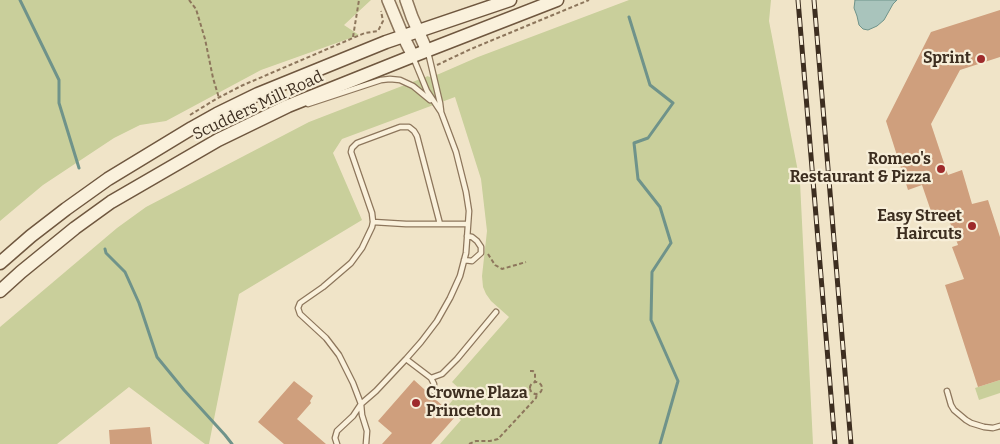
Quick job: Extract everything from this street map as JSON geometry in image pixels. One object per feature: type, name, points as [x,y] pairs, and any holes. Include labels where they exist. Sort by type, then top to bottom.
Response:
[{"type":"main road","name":"Scudders Mill Road","points":[[0,262],[52,220],[108,179],[192,128],[258,94],[403,36],[510,0]]},
{"type":"main road","name":"Scudders Mill Road","points":[[0,291],[75,228],[111,202],[218,140],[288,106],[557,0]]},
{"type":"street","points":[[406,0],[427,51]]},
{"type":"street","points":[[384,2],[413,56]]},
{"type":"lane","points":[[427,51],[441,112]]},
{"type":"lane","points":[[337,444],[335,438],[337,431],[406,359],[437,321],[460,276],[464,260],[468,211],[466,192],[456,152],[441,112],[427,91],[413,56]]},
{"type":"lane","points":[[288,106],[301,107],[381,80],[390,79],[400,80],[414,86],[432,101],[441,112]]},
{"type":"lane","points":[[366,444],[367,431],[361,404],[340,355],[326,338],[300,314],[298,308],[300,303],[323,287],[351,263],[362,248],[373,222],[372,213],[350,152],[352,148],[357,143],[400,127],[409,127],[414,131],[417,136],[440,224]]},
{"type":"lane","points":[[373,222],[468,224]]},
{"type":"lane","points":[[464,260],[472,261],[481,253],[481,246],[477,241],[467,236]]},
{"type":"lane","points":[[431,378],[442,374],[447,369],[496,312]]},
{"type":"lane","points":[[406,359],[431,378],[434,384],[433,391]]},
{"type":"lane","points":[[947,391],[954,410],[971,423],[993,428],[1000,426]]},
{"type":"path","points":[[189,0],[196,9],[219,98]]},
{"type":"path","points":[[353,38],[359,0]]},
{"type":"path","points":[[432,67],[589,0]]},
{"type":"path","points":[[382,31],[380,29],[383,22],[384,2]]},
{"type":"path","points":[[481,251],[487,253],[495,265],[502,269],[526,262]]},
{"type":"path","points":[[532,370],[535,373],[535,382]]},
{"type":"path","points":[[469,444],[476,441],[498,439],[536,398],[536,394],[540,392],[542,387],[539,383],[535,382]]},
{"type":"path","points":[[535,382],[531,384],[530,389],[532,393],[536,394]]},
{"type":"green space","points":[[0,0],[371,0],[344,25],[359,35],[261,70],[166,121],[140,125],[114,138],[43,185],[0,221]]},
{"type":"green space","points":[[629,0],[771,0],[769,21],[800,182],[813,444],[440,444],[461,420],[447,407],[461,390],[452,382],[509,317],[491,301],[483,287],[482,276],[487,231],[481,179],[455,97],[342,139],[333,153],[362,220],[239,294],[209,444],[205,444],[129,387],[57,444],[0,444],[0,327],[117,228],[146,207],[309,122]]},
{"type":"green space","points":[[1000,380],[1000,393],[979,400],[975,388]]},
{"type":"water","points":[[855,0],[897,0],[884,20],[868,30],[863,29],[859,25],[854,8]]},
{"type":"building","points":[[1000,10],[1000,57],[960,70],[931,124],[948,175],[962,170],[972,204],[988,200],[1000,237],[1000,380],[978,387],[945,285],[964,279],[952,247],[958,245],[947,214],[933,217],[922,185],[908,190],[886,121],[931,32]]},
{"type":"building","name":"Crowne Plaza Princeton","points":[[414,380],[455,417],[431,444],[382,444],[392,433],[378,421]]},
{"type":"building","points":[[294,381],[313,396],[310,401],[311,403],[297,419],[326,444],[284,444],[258,422]]},
{"type":"building","points":[[150,427],[152,444],[110,444],[109,430]]},
{"type":"waterway","points":[[20,0],[59,80],[59,103],[79,168]]},
{"type":"waterway","points":[[629,17],[650,85],[673,103],[648,138],[634,143],[638,179],[660,207],[671,243],[652,272],[651,320],[678,381],[660,444]]},
{"type":"waterway","points":[[105,249],[106,253],[125,272],[139,303],[157,357],[232,444]]},
{"type":"railway","points":[[798,0],[835,444]]},
{"type":"railway","points":[[814,0],[851,444]]},
{"type":"place","name":"Sprint","points":[[981,59]]},
{"type":"place","name":"Romeo's Restaurant & Pizza","points":[[941,169]]},
{"type":"place","name":"Easy Street Haircuts","points":[[972,226]]},
{"type":"place","name":"Crowne Plaza Princeton","points":[[416,403]]}]
